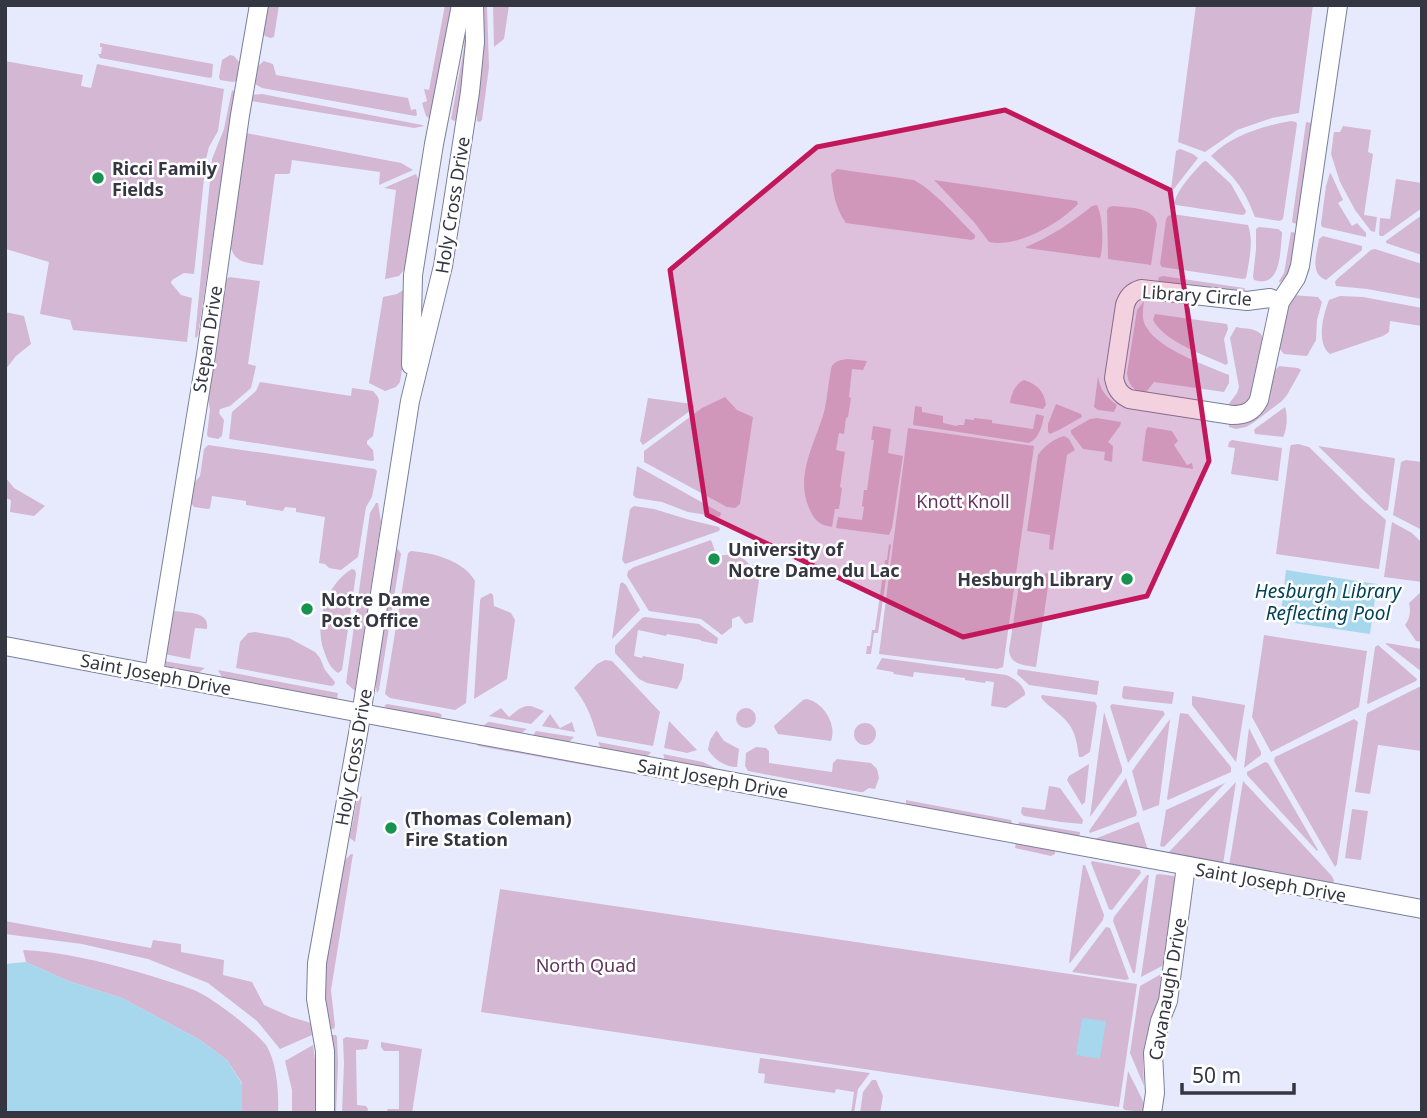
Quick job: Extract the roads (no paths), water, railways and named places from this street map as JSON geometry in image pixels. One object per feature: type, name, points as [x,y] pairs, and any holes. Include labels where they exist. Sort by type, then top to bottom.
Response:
[{"type":"street","name":"Stepan Drive","points":[[155,673],[259,5]]},
{"type":"street","name":"Holy Cross Drive","points":[[410,401],[413,275],[434,144],[461,5]]},
{"type":"street","name":"Holy Cross Drive","points":[[325,1113],[325,1051],[316,999],[317,963],[361,713],[410,401],[443,266],[470,92],[475,42],[474,5]]},
{"type":"street","name":"Library Circle","points":[[1280,302],[1270,298],[1247,301],[1140,289],[1134,291],[1125,305],[1114,378],[1119,393],[1129,399],[1232,415],[1252,411],[1259,400],[1280,302],[1296,278],[1300,266],[1338,5]]},
{"type":"street","name":"Saint Joseph Drive","points":[[5,646],[1422,909]]},
{"type":"street","name":"Cavanaugh Drive","points":[[1152,1113],[1155,1093],[1153,1052],[1168,1001],[1186,866]]},
{"type":"water","name":"Hesburgh Library Reflecting Pool","points":[[1286,570],[1377,584],[1370,634],[1280,621]]},
{"type":"water","points":[[26,962],[68,981],[122,998],[200,1040],[227,1060],[242,1084],[242,1113],[5,1113],[5,964]]},
{"type":"water","points":[[1082,1018],[1106,1021],[1100,1059],[1076,1055]]},
{"type":"place","name":"Ricci Family Fields","points":[[98,178]]},
{"type":"place","name":"University of Notre Dame du Lac","points":[[714,559]]},
{"type":"place","name":"Hesburgh Library","points":[[1127,579]]},
{"type":"place","name":"Notre Dame Post Office","points":[[307,609]]},
{"type":"place","name":"(Thomas Coleman) Fire Station","points":[[391,828]]},
{"type":"park label","name":"Knott Knoll","points":[[963,501]]},
{"type":"park label","name":"North Quad","points":[[586,965]]}]
